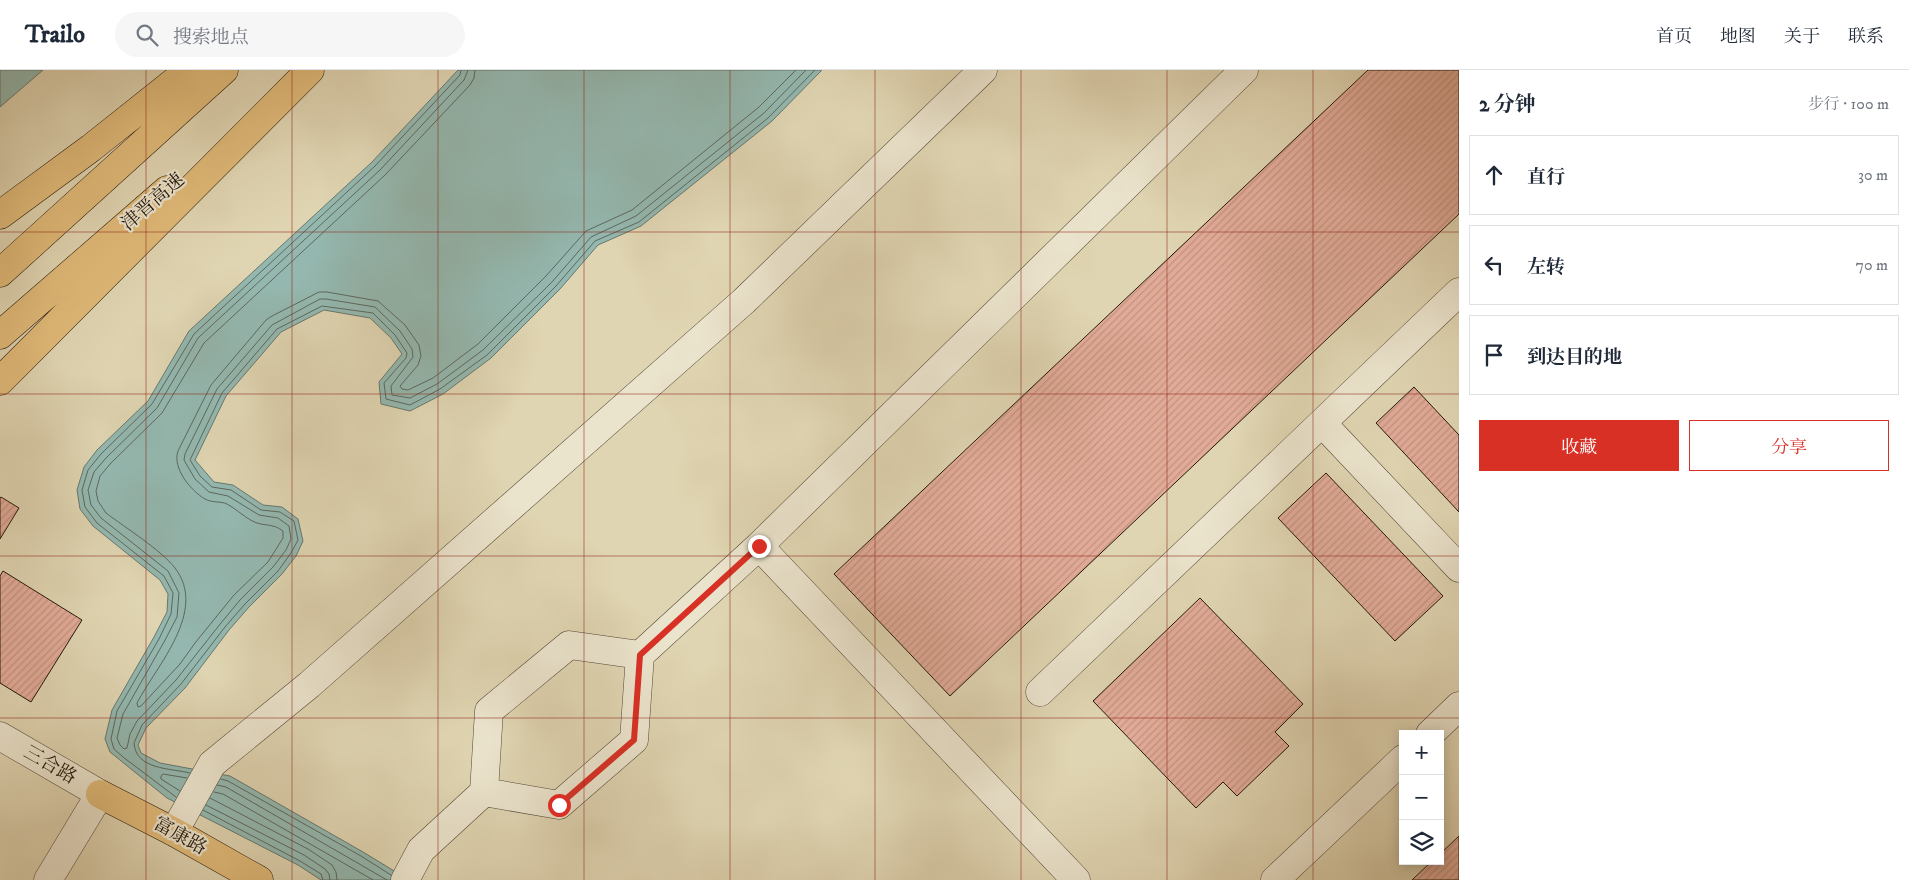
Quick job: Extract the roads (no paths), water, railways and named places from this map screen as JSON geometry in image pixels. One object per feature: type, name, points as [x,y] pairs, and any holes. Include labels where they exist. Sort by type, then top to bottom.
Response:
[{"type":"main road","points":[[0,215],[91,148],[189,70]]},
{"type":"main road","points":[[0,273],[224,70]]},
{"type":"main road","name":"津晋高速","points":[[0,335],[305,70]]},
{"type":"main road","points":[[0,381],[310,70]]},
{"type":"main road","name":"富康路","points":[[100,794],[180,823],[259,880]]},
{"type":"street","points":[[180,823],[212,764],[309,685],[744,301],[983,70]]},
{"type":"street","points":[[484,792],[559,805],[634,740],[640,655],[759,546],[1244,70]]},
{"type":"street","points":[[1040,692],[1459,292]]},
{"type":"street","points":[[1322,423],[1459,568]]},
{"type":"street","points":[[759,546],[1076,880]]},
{"type":"street","points":[[405,880],[421,850],[484,792],[489,711],[569,645],[640,655]]},
{"type":"street","points":[[1434,730],[1459,706]]},
{"type":"street","name":"三合路","points":[[0,736],[100,794]]},
{"type":"street","points":[[1275,880],[1399,763]]},
{"type":"street","points":[[48,880],[100,794]]},
{"type":"water","points":[[0,70],[43,70],[0,107]]},
{"type":"water","points":[[458,70],[822,70],[772,121],[641,226],[598,245],[560,289],[491,358],[443,394],[410,411],[381,404],[379,382],[402,354],[391,338],[370,318],[324,310],[281,332],[226,396],[195,460],[214,482],[233,485],[263,505],[282,507],[298,519],[303,541],[296,556],[282,574],[249,607],[185,688],[146,728],[138,745],[141,753],[160,763],[230,776],[409,880],[321,880],[298,865],[167,798],[110,752],[105,739],[112,710],[167,612],[168,594],[160,580],[93,526],[80,509],[77,490],[84,467],[97,450],[148,401],[189,331],[372,162]]}]
